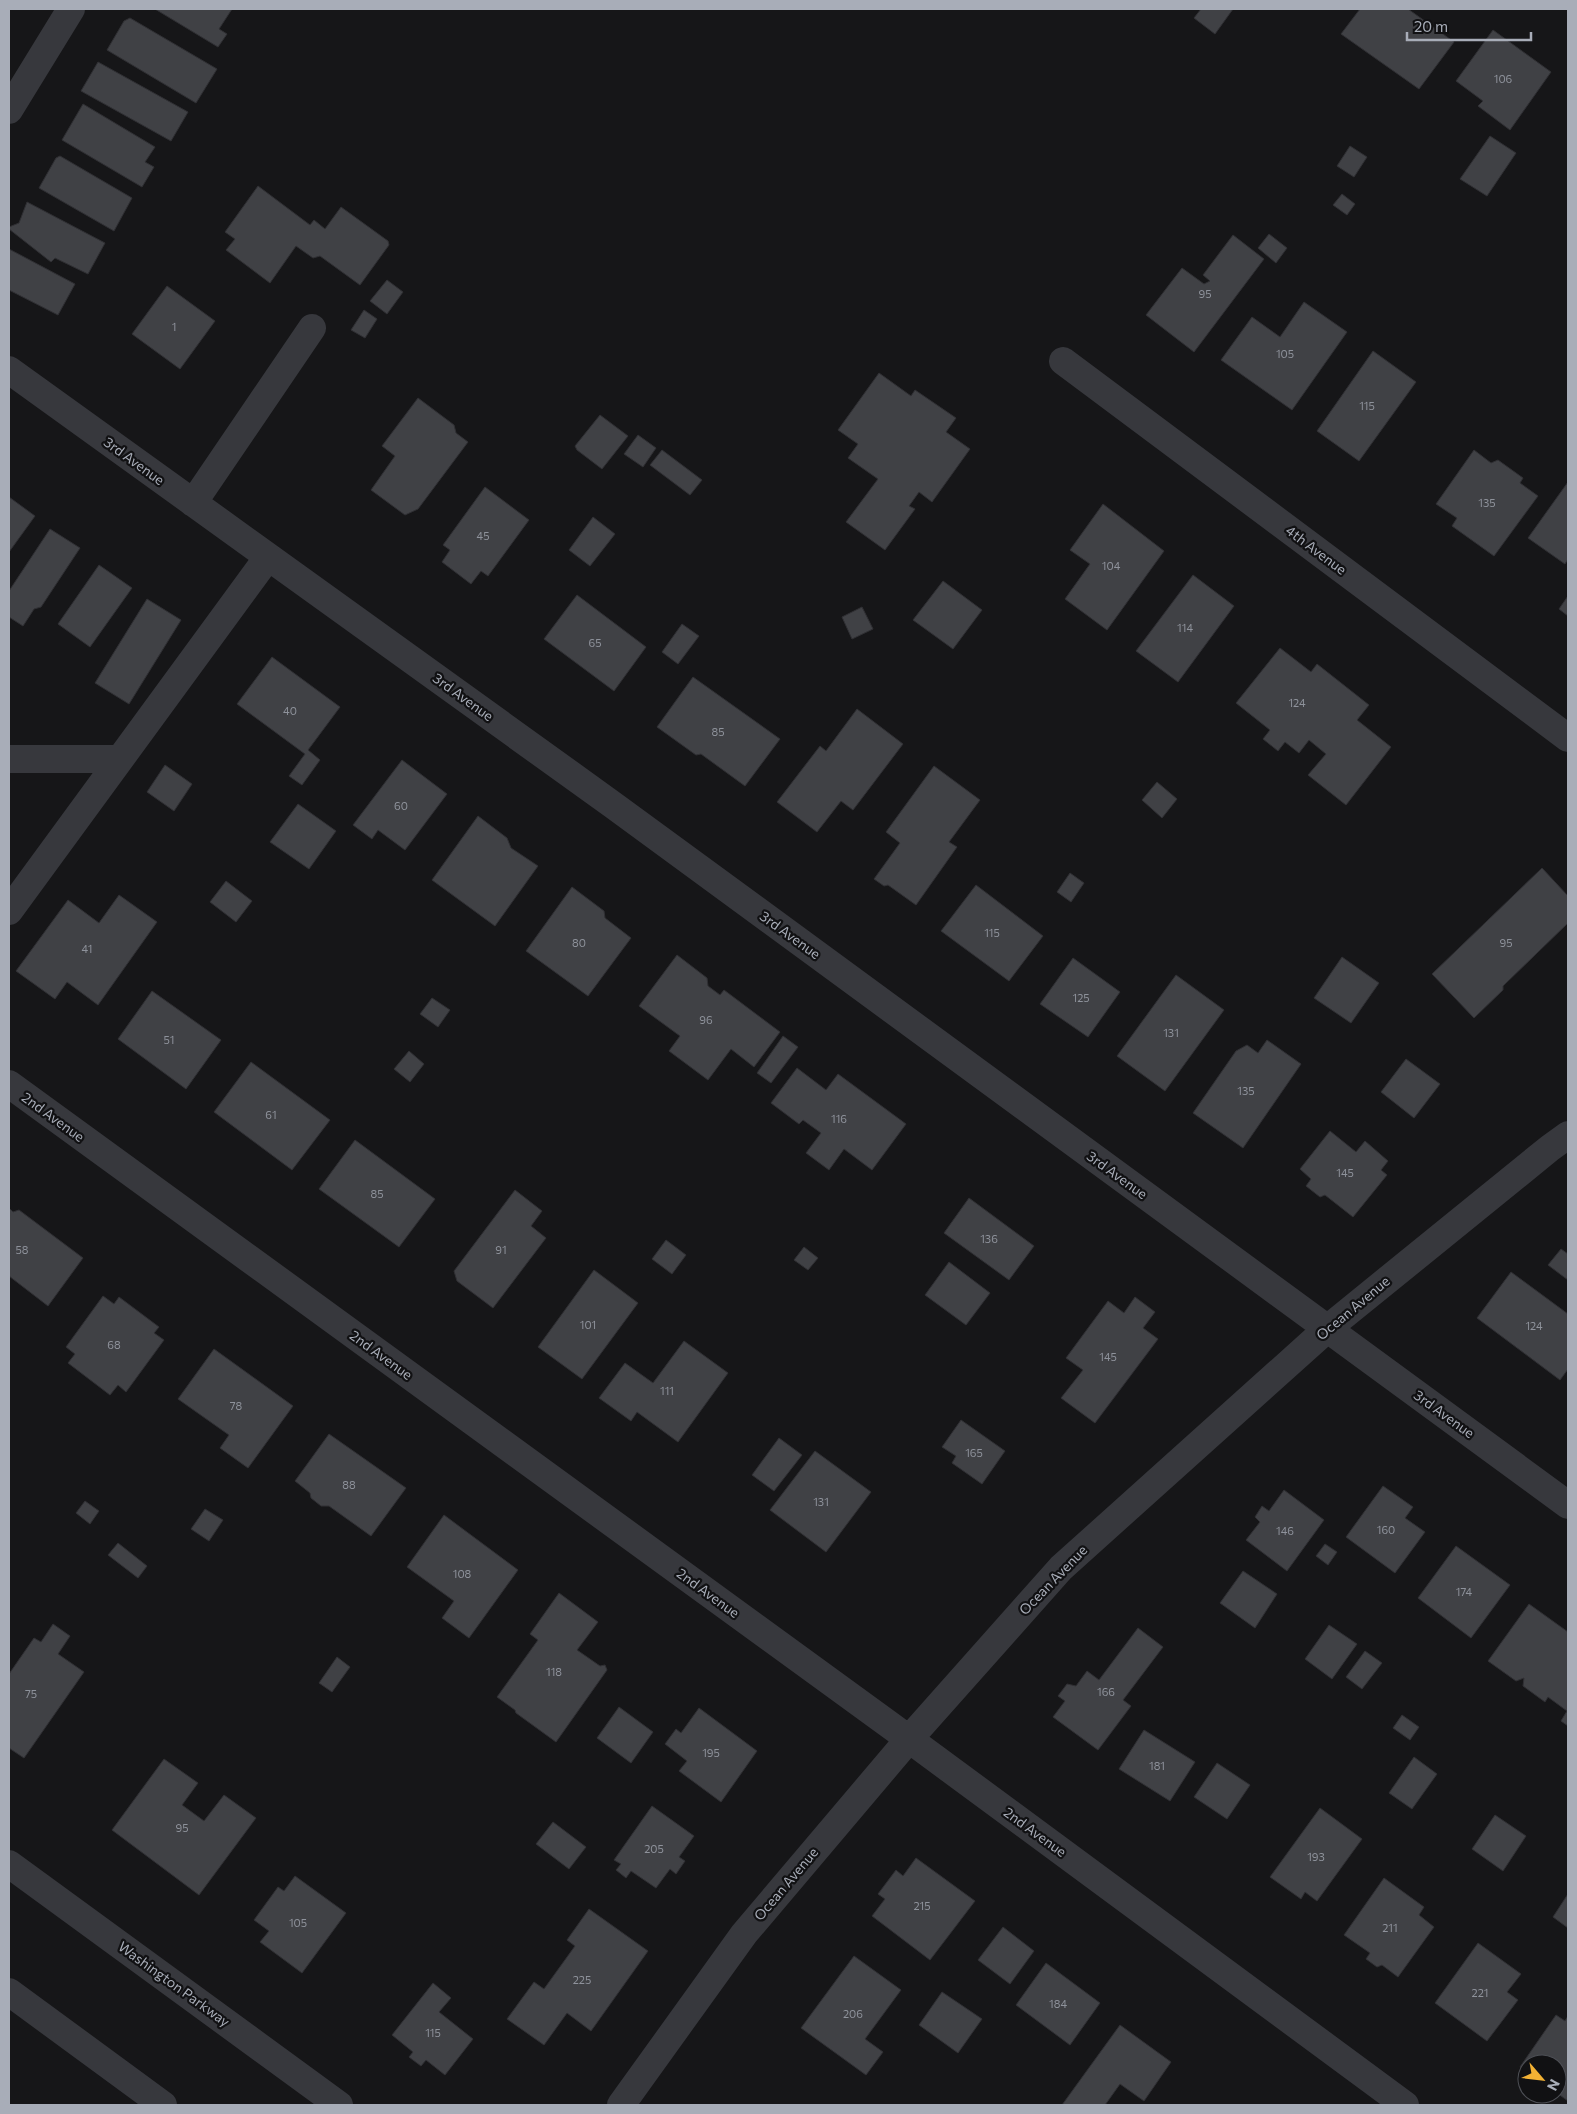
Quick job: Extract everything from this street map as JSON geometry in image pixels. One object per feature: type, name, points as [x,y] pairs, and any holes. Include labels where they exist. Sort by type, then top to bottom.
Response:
[{"type":"street","points":[[9,110],[71,9]]},
{"type":"street","points":[[193,503],[312,328]]},
{"type":"street","name":"4th Avenue","points":[[1063,361],[1568,738]]},
{"type":"street","name":"3rd Avenue","points":[[9,370],[612,805],[1568,1505]]},
{"type":"street","points":[[9,911],[268,557]]},
{"type":"street","points":[[9,759],[120,759]]},
{"type":"street","name":"2nd Avenue","points":[[9,1084],[909,1739],[1406,2105]]},
{"type":"street","name":"Ocean Avenue","points":[[621,2105],[744,1934],[909,1739],[1061,1568],[1327,1329],[1550,1148],[1568,1136]]},
{"type":"street","name":"Washington Parkway","points":[[9,1864],[339,2105]]},
{"type":"street","points":[[9,1992],[163,2105]]},
{"type":"building","points":[[155,9],[232,9],[219,29],[227,34],[218,47]]},
{"type":"building","points":[[1201,9],[1233,9],[1215,34],[1194,18]]},
{"type":"building","points":[[1360,9],[1408,9],[1454,42],[1419,89],[1341,34]]},
{"type":"building","points":[[130,18],[217,69],[196,103],[107,50],[124,21]]},
{"type":"building","points":[[1493,30],[1551,72],[1510,130],[1478,106],[1483,101],[1456,81]]},
{"type":"building","points":[[98,62],[188,112],[171,141],[81,91]]},
{"type":"building","points":[[83,104],[155,147],[145,162],[154,167],[142,187],[62,140]]},
{"type":"building","points":[[1490,136],[1516,153],[1487,196],[1460,179]]},
{"type":"building","points":[[1350,146],[1367,157],[1354,177],[1337,166]]},
{"type":"building","points":[[60,156],[132,198],[114,231],[39,188],[56,158]]},
{"type":"building","points":[[258,186],[310,225],[314,220],[325,229],[341,207],[388,241],[389,245],[360,285],[320,256],[313,258],[296,246],[270,283],[226,250],[235,239],[225,232]]},
{"type":"building","points":[[1342,194],[1355,204],[1347,215],[1333,205]]},
{"type":"building","points":[[27,202],[105,243],[88,274],[55,258],[51,262],[9,229],[9,227],[19,223]]},
{"type":"building","points":[[1269,234],[1287,248],[1276,263],[1258,248]]},
{"type":"building","points":[[1233,235],[1264,259],[1194,352],[1146,315],[1182,268],[1204,284],[1210,281],[1203,275]]},
{"type":"building","points":[[9,249],[75,284],[58,315],[9,290]]},
{"type":"building","points":[[387,280],[403,292],[387,314],[370,301]]},
{"type":"building","points":[[167,286],[215,321],[180,369],[132,334]]},
{"type":"building","points":[[1304,302],[1347,332],[1292,410],[1221,360],[1252,317],[1280,337]]},
{"type":"building","points":[[364,310],[377,319],[365,338],[351,330]]},
{"type":"building","points":[[1373,351],[1416,382],[1359,461],[1317,431]]},
{"type":"building","points":[[879,373],[911,396],[915,390],[956,418],[946,432],[970,449],[932,502],[919,492],[909,506],[915,509],[885,550],[846,522],[878,479],[848,458],[858,444],[838,430]]},
{"type":"building","points":[[418,398],[454,425],[456,433],[468,442],[418,509],[405,515],[371,490],[395,456],[382,446]]},
{"type":"building","points":[[600,415],[628,436],[602,469],[577,450],[575,446]]},
{"type":"building","points":[[638,435],[656,448],[643,467],[624,454]]},
{"type":"building","points":[[662,450],[702,480],[690,495],[650,465]]},
{"type":"building","points":[[1474,450],[1491,463],[1498,460],[1523,478],[1520,483],[1538,496],[1494,556],[1452,526],[1457,518],[1436,504]]},
{"type":"building","points":[[1568,482],[1568,559],[1565,564],[1528,538]]},
{"type":"building","points":[[485,487],[529,520],[488,576],[481,571],[471,584],[442,562],[450,550],[443,545]]},
{"type":"building","points":[[9,497],[35,516],[9,552]]},
{"type":"building","points":[[1103,504],[1164,551],[1107,630],[1065,599],[1090,564],[1070,550]]},
{"type":"building","points":[[593,517],[615,534],[590,566],[569,550]]},
{"type":"building","points":[[50,529],[80,548],[41,607],[34,609],[23,626],[9,617],[9,591]]},
{"type":"building","points":[[99,565],[132,588],[90,647],[58,624]]},
{"type":"building","points":[[1193,575],[1234,606],[1178,682],[1136,651]]},
{"type":"building","points":[[943,581],[982,610],[953,649],[913,620]]},
{"type":"building","points":[[577,595],[646,647],[614,691],[544,639]]},
{"type":"building","points":[[1568,596],[1568,616],[1559,609]]},
{"type":"building","points":[[147,599],[181,620],[129,704],[95,683]]},
{"type":"building","points":[[862,607],[873,629],[852,639],[842,617]]},
{"type":"building","points":[[682,624],[699,636],[678,664],[662,652]]},
{"type":"building","points":[[1280,648],[1311,672],[1317,664],[1369,705],[1357,720],[1391,747],[1346,805],[1308,775],[1326,754],[1309,740],[1299,753],[1285,742],[1278,751],[1263,739],[1270,730],[1236,703]]},
{"type":"building","points":[[272,657],[340,707],[308,750],[320,760],[302,785],[289,776],[305,754],[237,704]]},
{"type":"building","points":[[693,677],[780,739],[745,786],[701,754],[696,755],[657,727]]},
{"type":"building","points":[[857,709],[903,744],[853,810],[841,801],[817,832],[777,802],[820,746],[826,751]]},
{"type":"building","points":[[402,760],[447,794],[405,850],[378,830],[372,839],[353,825]]},
{"type":"building","points":[[165,765],[192,784],[174,811],[147,792]]},
{"type":"building","points":[[934,766],[980,800],[949,842],[957,847],[916,905],[888,885],[884,886],[874,879],[900,843],[886,832]]},
{"type":"building","points":[[1157,782],[1177,799],[1162,818],[1142,800]]},
{"type":"building","points":[[298,804],[336,831],[309,869],[270,842]]},
{"type":"building","points":[[478,816],[507,838],[511,848],[538,866],[495,926],[432,880]]},
{"type":"building","points":[[1542,868],[1568,896],[1568,923],[1503,986],[1503,990],[1474,1018],[1432,974]]},
{"type":"building","points":[[1070,873],[1084,883],[1071,902],[1057,892]]},
{"type":"building","points":[[226,881],[252,901],[236,922],[210,902]]},
{"type":"building","points":[[976,885],[1043,936],[1009,981],[941,931]]},
{"type":"building","points":[[572,887],[604,911],[605,918],[631,938],[588,996],[526,951]]},
{"type":"building","points":[[119,895],[157,922],[98,1005],[67,982],[55,999],[16,971],[68,900],[99,923]]},
{"type":"building","points":[[677,955],[707,978],[708,986],[720,995],[724,990],[780,1032],[754,1067],[731,1049],[708,1080],[669,1051],[680,1036],[639,1006]]},
{"type":"building","points":[[1342,957],[1379,983],[1351,1023],[1314,998]]},
{"type":"building","points":[[1073,958],[1120,992],[1088,1037],[1040,1004]]},
{"type":"building","points":[[1176,975],[1224,1010],[1165,1091],[1117,1056]]},
{"type":"building","points":[[152,991],[221,1040],[186,1089],[118,1039]]},
{"type":"building","points":[[432,998],[450,1010],[438,1027],[420,1014]]},
{"type":"building","points":[[783,1036],[798,1047],[771,1083],[757,1073]]},
{"type":"building","points":[[1267,1040],[1301,1064],[1243,1148],[1193,1113],[1236,1051],[1247,1045],[1258,1053]]},
{"type":"building","points":[[409,1051],[424,1064],[410,1082],[394,1069]]},
{"type":"building","points":[[1406,1059],[1440,1084],[1414,1118],[1381,1092]]},
{"type":"building","points":[[251,1062],[330,1120],[292,1170],[214,1112]]},
{"type":"building","points":[[797,1068],[826,1090],[838,1074],[906,1124],[872,1170],[844,1149],[829,1170],[806,1153],[821,1133],[803,1120],[799,1124],[771,1103]]},
{"type":"building","points":[[1330,1131],[1356,1152],[1365,1141],[1388,1161],[1381,1170],[1387,1175],[1353,1217],[1325,1195],[1320,1197],[1306,1186],[1311,1179],[1300,1169]]},
{"type":"building","points":[[355,1140],[435,1199],[399,1247],[319,1189]]},
{"type":"building","points":[[515,1190],[542,1211],[531,1226],[546,1238],[493,1308],[457,1281],[454,1271]]},
{"type":"building","points":[[969,1198],[1034,1246],[1009,1280],[944,1233]]},
{"type":"building","points":[[9,1208],[13,1212],[19,1210],[83,1258],[48,1306],[9,1276]]},
{"type":"building","points":[[666,1240],[686,1255],[672,1274],[652,1259]]},
{"type":"building","points":[[804,1247],[818,1258],[808,1270],[794,1260]]},
{"type":"building","points":[[1561,1249],[1568,1254],[1568,1280],[1548,1265]]},
{"type":"building","points":[[949,1262],[990,1293],[966,1325],[925,1295]]},
{"type":"building","points":[[594,1270],[638,1303],[582,1379],[538,1347]]},
{"type":"building","points":[[1511,1272],[1568,1314],[1568,1369],[1560,1380],[1477,1318]]},
{"type":"building","points":[[103,1296],[114,1304],[119,1297],[159,1327],[154,1333],[164,1340],[126,1392],[118,1385],[110,1395],[68,1363],[75,1354],[66,1347]]},
{"type":"building","points":[[1135,1297],[1155,1312],[1143,1328],[1158,1339],[1095,1423],[1061,1398],[1083,1370],[1066,1358],[1108,1301],[1124,1313]]},
{"type":"building","points":[[684,1341],[728,1373],[678,1442],[637,1412],[631,1421],[599,1398],[625,1363],[653,1383]]},
{"type":"building","points":[[214,1349],[293,1406],[248,1468],[220,1448],[229,1435],[178,1399]]},
{"type":"building","points":[[961,1420],[1005,1451],[982,1484],[952,1463],[956,1456],[942,1447]]},
{"type":"building","points":[[329,1434],[406,1488],[371,1536],[329,1506],[321,1506],[311,1498],[310,1493],[295,1481]]},
{"type":"building","points":[[779,1438],[802,1455],[774,1491],[752,1475]]},
{"type":"building","points":[[815,1451],[871,1492],[826,1552],[770,1510]]},
{"type":"building","points":[[1383,1486],[1413,1507],[1405,1518],[1425,1532],[1395,1573],[1346,1537]]},
{"type":"building","points":[[1284,1490],[1324,1520],[1287,1571],[1246,1540],[1260,1522],[1255,1517],[1262,1506],[1269,1511]]},
{"type":"building","points":[[85,1501],[99,1511],[90,1524],[76,1513]]},
{"type":"building","points":[[205,1509],[223,1520],[209,1541],[191,1529]]},
{"type":"building","points":[[444,1515],[518,1570],[469,1638],[442,1618],[454,1601],[407,1567]]},
{"type":"building","points":[[118,1543],[147,1566],[138,1578],[108,1555]]},
{"type":"building","points":[[1325,1544],[1337,1552],[1328,1565],[1316,1556]]},
{"type":"building","points":[[1456,1546],[1510,1585],[1471,1638],[1418,1598]]},
{"type":"building","points":[[1243,1571],[1277,1594],[1255,1628],[1220,1603]]},
{"type":"building","points":[[559,1593],[598,1622],[577,1650],[600,1666],[605,1665],[607,1670],[556,1742],[497,1697],[538,1640],[530,1634]]},
{"type":"building","points":[[1529,1604],[1568,1632],[1568,1726],[1561,1721],[1567,1711],[1548,1697],[1545,1702],[1523,1686],[1524,1678],[1516,1681],[1488,1661]]},
{"type":"building","points":[[53,1624],[70,1636],[58,1654],[84,1672],[24,1758],[9,1748],[9,1674],[34,1638],[41,1642]]},
{"type":"building","points":[[1329,1625],[1357,1644],[1332,1679],[1305,1659]]},
{"type":"building","points":[[1138,1628],[1163,1647],[1123,1700],[1131,1706],[1098,1750],[1053,1717],[1065,1701],[1058,1696],[1067,1684],[1076,1686],[1087,1671],[1099,1680]]},
{"type":"building","points":[[1365,1651],[1382,1663],[1362,1689],[1346,1677]]},
{"type":"building","points":[[337,1657],[350,1667],[332,1692],[319,1683]]},
{"type":"building","points":[[619,1707],[653,1732],[631,1763],[597,1738]]},
{"type":"building","points":[[699,1708],[757,1751],[721,1802],[679,1771],[687,1761],[665,1744],[676,1729],[681,1733]]},
{"type":"building","points":[[1402,1715],[1419,1727],[1410,1740],[1393,1728]]},
{"type":"building","points":[[1144,1730],[1195,1762],[1170,1801],[1119,1769]]},
{"type":"building","points":[[1414,1757],[1437,1774],[1412,1809],[1389,1793]]},
{"type":"building","points":[[164,1759],[198,1783],[182,1805],[204,1821],[224,1795],[256,1818],[199,1895],[112,1830]]},
{"type":"building","points":[[1217,1763],[1250,1785],[1227,1819],[1194,1797]]},
{"type":"building","points":[[652,1806],[694,1836],[679,1857],[685,1861],[676,1874],[670,1869],[656,1888],[631,1871],[626,1878],[616,1870],[621,1864],[614,1860]]},
{"type":"building","points":[[1320,1808],[1362,1839],[1317,1901],[1305,1892],[1301,1899],[1270,1877]]},
{"type":"building","points":[[1495,1815],[1526,1836],[1503,1871],[1472,1849]]},
{"type":"building","points":[[553,1822],[586,1847],[569,1869],[536,1844]]},
{"type":"building","points":[[916,1858],[975,1901],[930,1960],[872,1916],[885,1899],[878,1894],[896,1870],[903,1876]]},
{"type":"building","points":[[295,1876],[346,1913],[302,1973],[260,1942],[269,1931],[254,1920],[278,1887],[284,1891]]},
{"type":"building","points":[[1384,1878],[1424,1907],[1419,1915],[1434,1927],[1398,1977],[1382,1965],[1377,1967],[1366,1959],[1370,1953],[1344,1935]]},
{"type":"building","points":[[1568,1894],[1568,1928],[1553,1917]]},
{"type":"building","points":[[589,1909],[648,1951],[591,2031],[567,2013],[544,2045],[507,2019],[534,1982],[544,1989],[575,1946],[567,1940]]},
{"type":"building","points":[[1003,1927],[1034,1951],[1010,1984],[978,1960]]},
{"type":"building","points":[[1478,1943],[1521,1974],[1507,1992],[1518,2000],[1487,2041],[1435,2003]]},
{"type":"building","points":[[854,1956],[901,1990],[865,2039],[883,2052],[866,2075],[801,2028]]},
{"type":"building","points":[[1046,1963],[1100,2003],[1070,2045],[1016,2005]]},
{"type":"building","points":[[433,1983],[451,1998],[439,2012],[473,2039],[445,2075],[426,2060],[421,2066],[409,2057],[413,2052],[392,2035]]},
{"type":"building","points":[[942,1992],[982,2019],[958,2053],[919,2025]]},
{"type":"building","points":[[1556,2015],[1565,2021],[1568,2016],[1568,2101],[1567,2054],[1529,2054]]},
{"type":"building","points":[[1120,2025],[1171,2062],[1144,2101],[1120,2084],[1105,2105],[1062,2105]]}]
